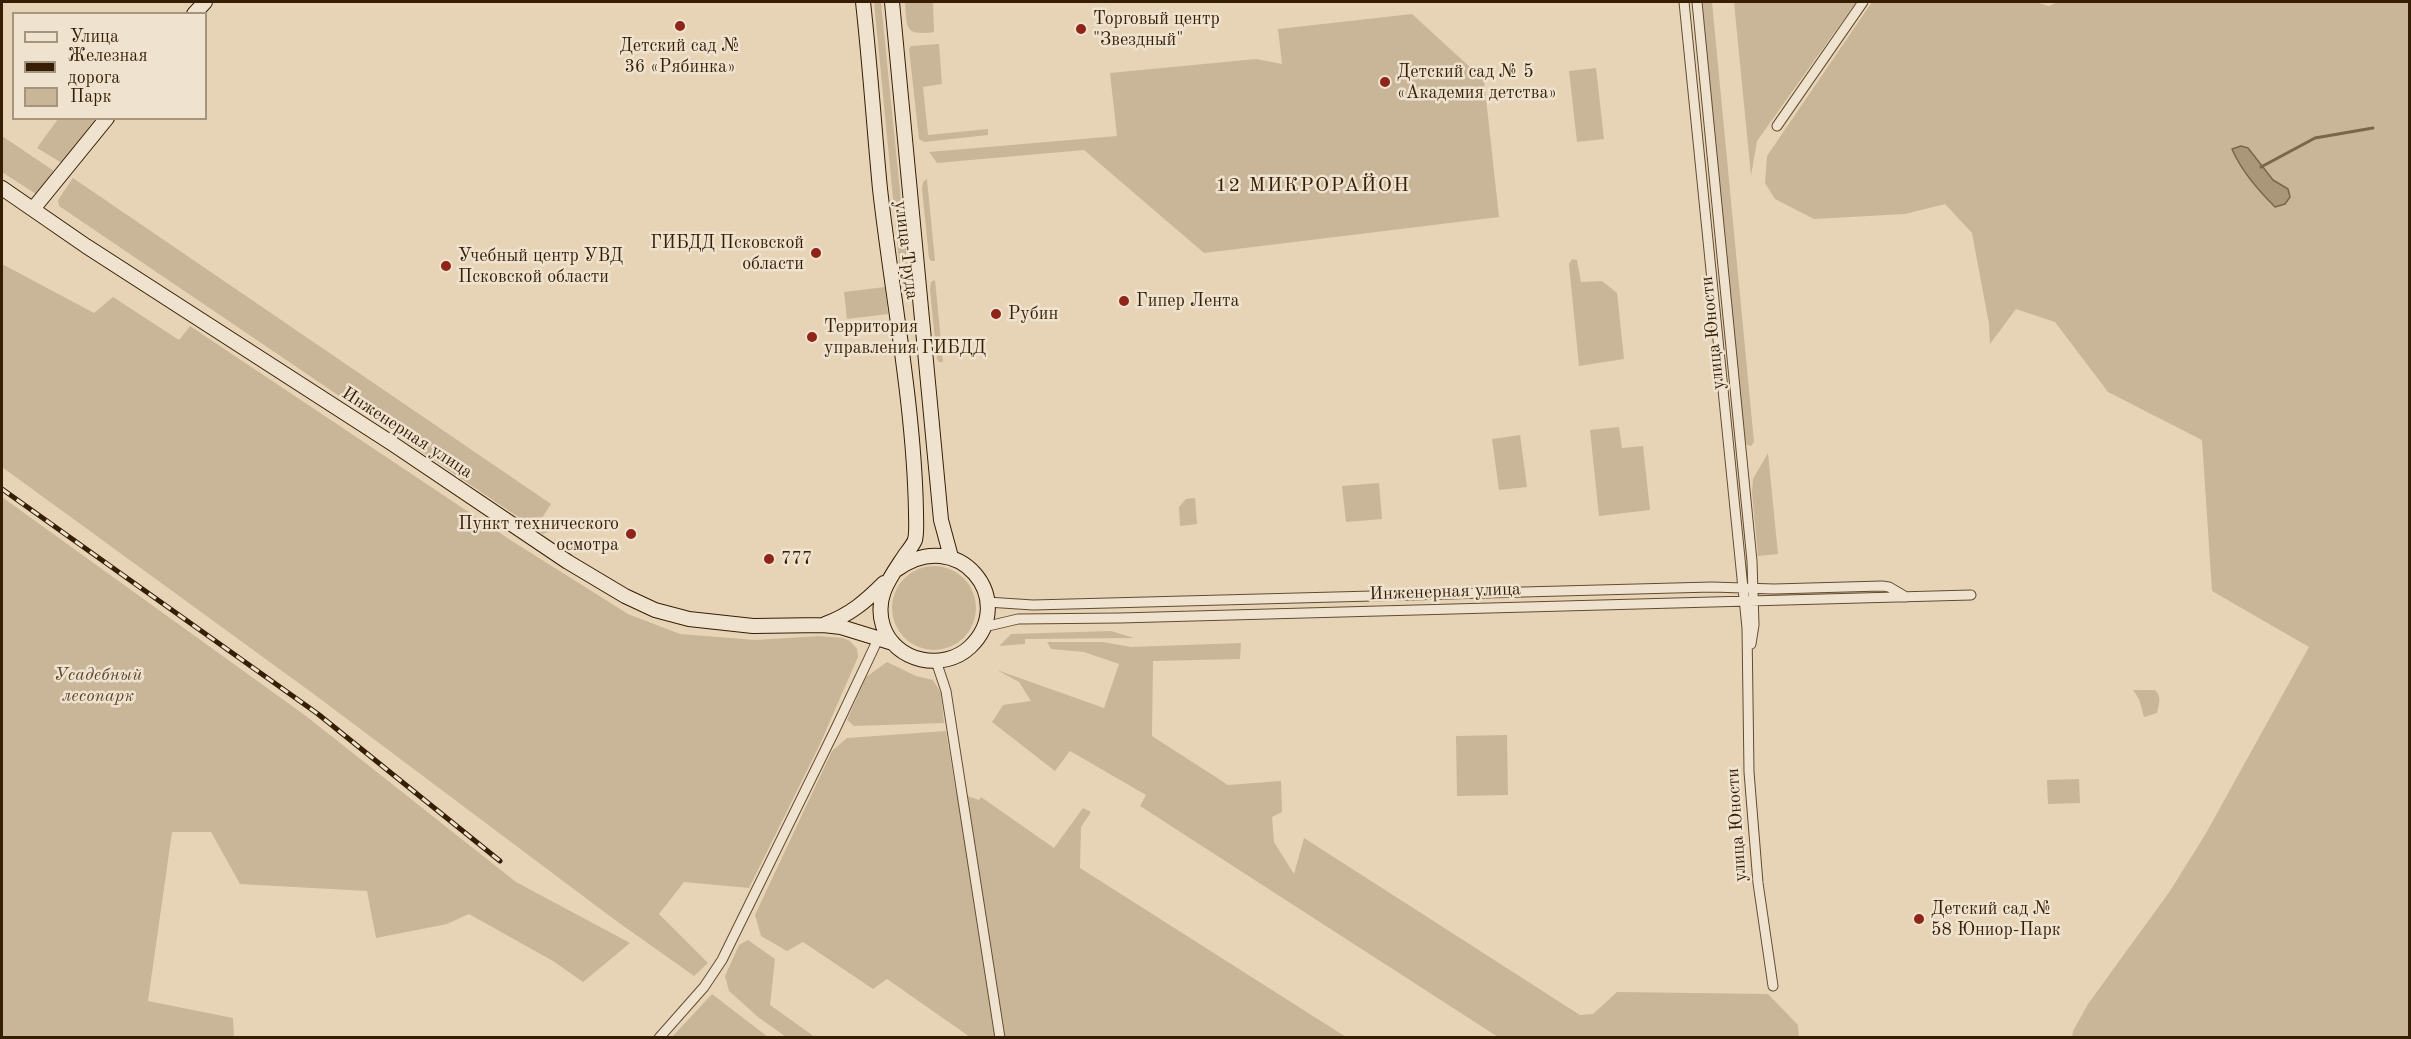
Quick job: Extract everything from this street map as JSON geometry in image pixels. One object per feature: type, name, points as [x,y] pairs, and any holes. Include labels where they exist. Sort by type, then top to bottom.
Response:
[{"type":"main road","name":"улица Труда","points":[[863,2],[880,188],[906,392],[916,513],[915,541],[893,573]]},
{"type":"main road","name":"улица Труда","points":[[892,2],[941,520],[951,557]]},
{"type":"main road","points":[[33,209],[105,120]]},
{"type":"main road","name":"Инженерная улица","points":[[2,188],[86,246],[393,444],[568,562],[625,596],[655,610],[689,620],[753,626],[842,627],[893,643],[911,657],[936,662]]},
{"type":"main road","name":"Инженерная улица","points":[[823,625],[841,618],[863,604],[908,561],[922,555],[937,554],[951,557]]},
{"type":"main road","points":[[936,662],[958,656],[969,648],[984,627],[987,602],[979,579],[962,562],[951,557]]},
{"type":"main road","points":[[893,573],[882,593],[880,611],[884,628],[893,643]]},
{"type":"street","name":"улица Юности","points":[[1684,2],[1742,588],[1748,601]]},
{"type":"street","name":"улица Юности","points":[[1697,2],[1753,589],[1748,601],[1749,772],[1757,872],[1773,986]]},
{"type":"street","points":[[1777,126],[1863,2]]},
{"type":"street","name":"Инженерная улица","points":[[987,602],[1028,606],[1632,588],[1753,589],[1882,586],[1889,587],[1908,598]]},
{"type":"street","name":"Инженерная улица","points":[[984,627],[1018,619],[1971,596]]},
{"type":"street","points":[[659,1038],[704,987],[722,960],[879,638]]},
{"type":"street","points":[[936,662],[946,691],[1000,1038]]},
{"type":"green space","points":[[874,2],[881,2],[908,271],[905,273],[900,271]]},
{"type":"green space","points":[[905,2],[933,2],[934,32],[917,33],[909,28]]},
{"type":"green space","points":[[1702,2],[1712,2],[1754,442],[1751,446],[1745,441]]},
{"type":"green space","points":[[1734,2],[1856,2],[1757,141],[1751,176]]},
{"type":"green space","points":[[1872,2],[2035,2],[2049,6],[2058,2],[2409,2],[2409,1037],[2072,1037],[2088,1004],[2170,891],[2205,835],[2309,647],[2212,591],[2202,440],[2108,392],[2055,322],[2016,309],[1990,344],[1989,324],[1972,233],[1945,204],[1905,214],[1814,219],[1775,199],[1765,183],[1767,156]],"holes":[[[2236,160],[2256,166],[2268,173],[2273,186],[2275,207]]]},
{"type":"green space","points":[[1412,14],[1484,80],[1499,217],[1204,253],[1084,150],[937,163],[929,152],[1117,136],[1110,73],[1256,59],[1282,64],[1278,29]]},
{"type":"green space","points":[[939,44],[942,84],[923,87],[928,135],[988,129],[988,135],[924,142],[919,139],[909,49],[911,46]]},
{"type":"green space","points":[[1596,68],[1604,139],[1577,142],[1569,71]]},
{"type":"green space","points":[[57,120],[98,120],[62,163],[37,148]]},
{"type":"green space","points":[[2,136],[54,171],[36,194],[2,172]]},
{"type":"green space","points":[[73,178],[551,504],[540,521],[553,530],[543,534],[59,206],[58,200]]},
{"type":"green space","points":[[927,179],[935,261],[929,258],[922,189],[923,182]]},
{"type":"green space","points":[[1572,259],[1577,260],[1581,282],[1602,281],[1617,293],[1624,359],[1579,366],[1569,264]]},
{"type":"green space","points":[[2,264],[94,313],[113,297],[179,340],[190,326],[512,541],[628,614],[680,634],[755,640],[819,636],[843,638],[850,641],[857,649],[858,657],[820,744],[749,888],[684,882],[659,914],[708,963],[694,976],[2,467]]},
{"type":"green space","points":[[935,280],[943,362],[937,359],[930,290],[931,282]]},
{"type":"green space","points":[[885,287],[888,314],[847,319],[844,292]]},
{"type":"green space","points":[[1619,427],[1622,448],[1643,446],[1650,510],[1599,516],[1590,430]]},
{"type":"green space","points":[[1520,435],[1527,487],[1499,490],[1492,439]]},
{"type":"green space","points":[[1768,453],[1778,554],[1758,556],[1752,493],[1753,479]]},
{"type":"green space","points":[[1379,483],[1382,519],[1346,522],[1342,486]]},
{"type":"green space","name":"Усадебный лесопарк","points":[[2,497],[306,716],[516,882],[630,943],[583,982],[553,961],[469,914],[447,924],[376,938],[367,891],[240,884],[211,832],[172,832],[148,1001],[233,1018],[234,1037],[2,1037]]},
{"type":"green space","points":[[1195,498],[1197,524],[1180,526],[1179,507],[1186,499]]},
{"type":"green space","points":[[934,566],[957,573],[969,585],[976,608],[969,631],[957,643],[934,650],[911,643],[899,631],[892,608],[899,585],[911,573]]},
{"type":"green space","points":[[1111,631],[1134,638],[1025,639],[1025,644],[999,646],[1011,634]]},
{"type":"green space","points":[[1047,642],[1103,642],[1131,647],[1241,643],[1240,659],[1153,661],[1152,736],[1228,785],[1281,781],[1282,812],[1272,817],[1274,842],[1294,874],[1304,838],[1580,1015],[1593,1014],[1617,992],[1768,994],[1798,1025],[1799,1037],[1498,1037],[1140,806],[1146,795],[1070,751],[1055,771],[992,722],[1003,705],[1031,701],[1019,682],[997,670],[1104,708],[1119,664],[1084,652],[1051,649]]},
{"type":"green space","points":[[887,662],[916,676],[933,680],[941,693],[944,723],[854,726],[847,720],[866,677]]},
{"type":"green space","points":[[2133,690],[2155,690],[2159,698],[2157,713],[2144,717],[2139,699]]},
{"type":"green space","points":[[946,731],[956,792],[979,800],[981,797],[1054,848],[1083,808],[1091,812],[1081,827],[1080,868],[1346,1037],[970,1037],[887,979],[873,989],[803,942],[787,951],[761,936],[755,915],[832,751],[847,738]]},
{"type":"green space","points":[[1507,735],[1508,795],[1457,796],[1456,736]]},
{"type":"green space","points":[[2079,779],[2080,803],[2048,804],[2047,780]]},
{"type":"green space","points":[[748,940],[775,959],[770,1005],[815,1037],[786,1037],[758,1017],[729,991],[725,976],[739,945]]},
{"type":"green space","points":[[712,994],[768,1037],[672,1037]]},
{"type":"shaded area","points":[[2241,146],[2248,148],[2273,180],[2288,189],[2290,197],[2285,204],[2275,207],[2250,180],[2232,149]]},
{"type":"waterway","points":[[2261,167],[2315,138],[2373,128]]},
{"type":"railway","points":[[2,489],[318,714],[500,861]]},
{"type":"place","name":"Детский сад № 36 «Рябинка»","points":[[680,26]]},
{"type":"place","name":"Торговый центр \"Звездный\"","points":[[1081,29]]},
{"type":"place","name":"Детский сад № 5 «Академия детства»","points":[[1385,82]]},
{"type":"place","name":"ГИБДД Псковской области","points":[[816,253]]},
{"type":"place","name":"Учебный центр УВД Псковской области","points":[[446,266]]},
{"type":"place","name":"Гипер Лента","points":[[1124,301]]},
{"type":"place","name":"Рубин","points":[[996,314]]},
{"type":"place","name":"Территория управления ГИБДД","points":[[812,337]]},
{"type":"place","name":"Пункт технического осмотра","points":[[631,534]]},
{"type":"place","name":"777","points":[[769,559]]},
{"type":"place","name":"Детский сад № 58 Юниор-Парк","points":[[1919,919]]},
{"type":"district","name":"12 МИКРОРАЙОН","points":[[1313,186]]}]
